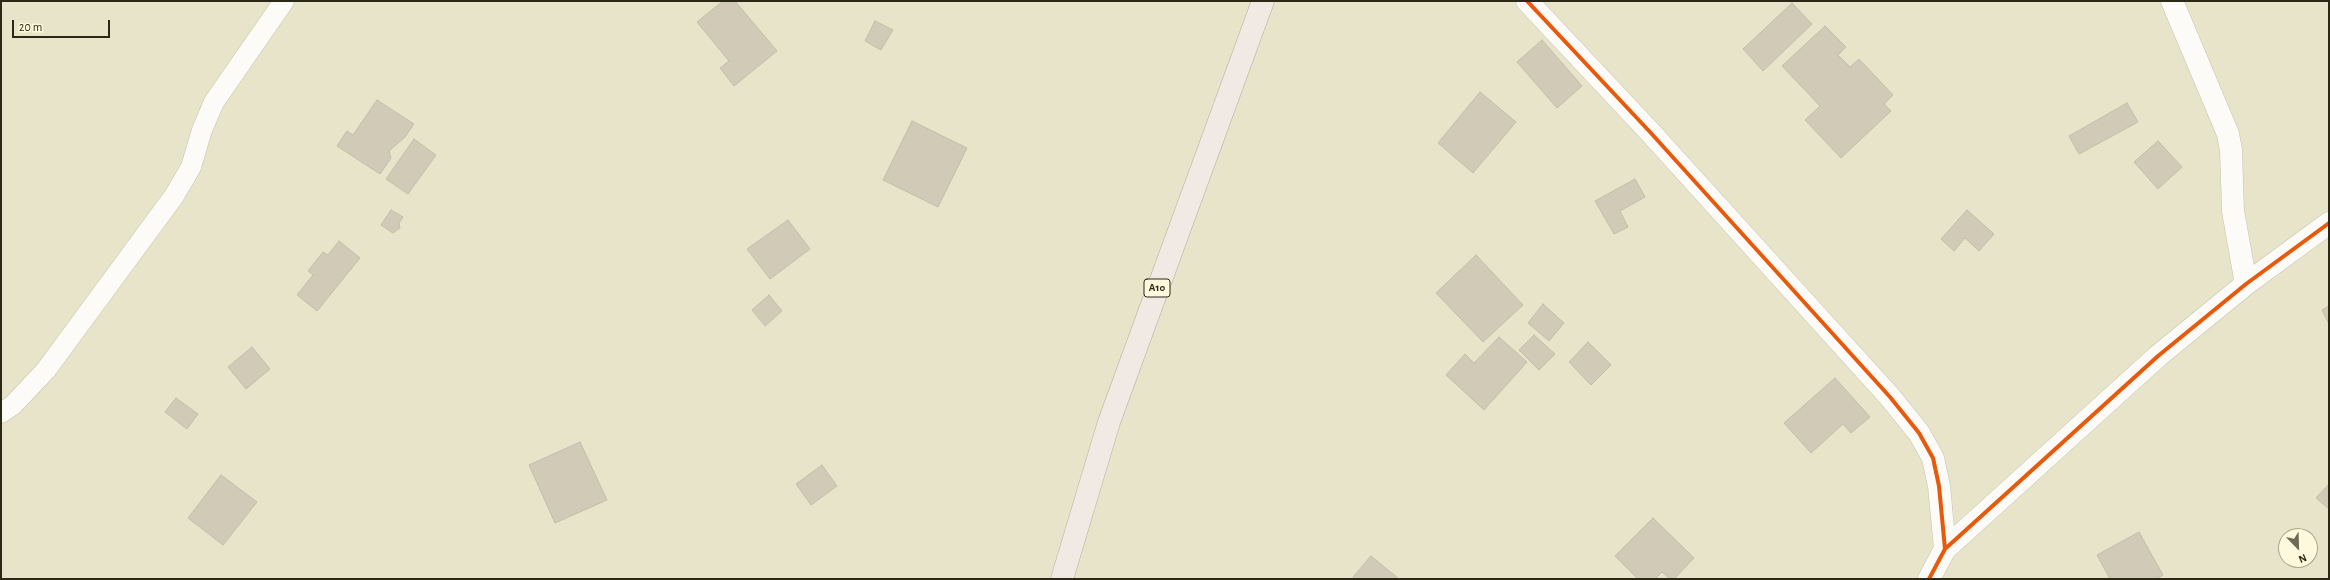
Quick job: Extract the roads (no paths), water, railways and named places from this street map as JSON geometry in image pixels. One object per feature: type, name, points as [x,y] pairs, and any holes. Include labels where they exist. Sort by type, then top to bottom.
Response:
[{"type":"main road","name":"A10","points":[[1062,579],[1109,422],[1263,1]]},
{"type":"street","points":[[1527,1],[1655,138],[1885,391],[1919,433],[1932,458],[1939,486],[1945,549]]},
{"type":"street","points":[[2172,1],[2228,134],[2231,150],[2233,211],[2246,284]]},
{"type":"street","points":[[1930,579],[1945,549],[2158,356],[2246,284],[2329,223]]},
{"type":"lane","points":[[1,413],[13,405],[46,370],[174,196],[191,167],[202,130],[214,102],[284,1]]}]
